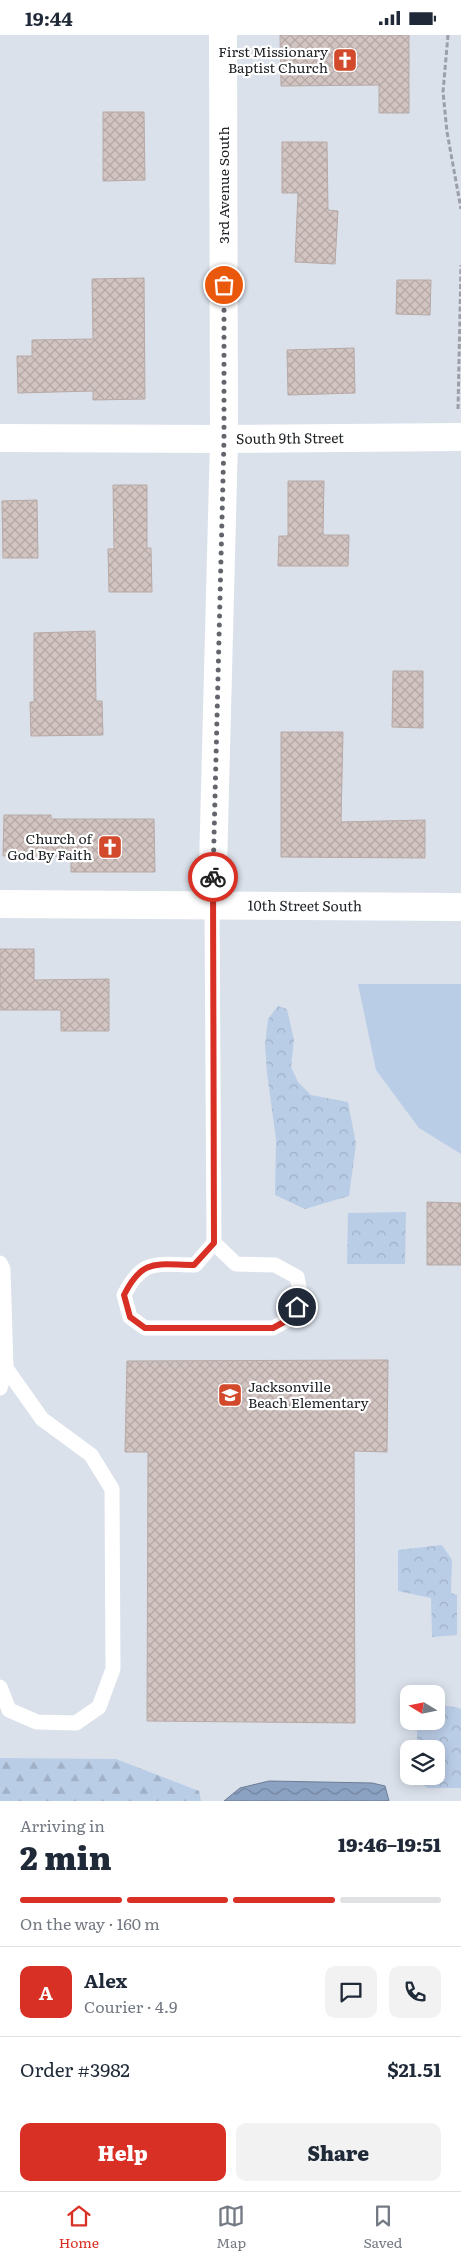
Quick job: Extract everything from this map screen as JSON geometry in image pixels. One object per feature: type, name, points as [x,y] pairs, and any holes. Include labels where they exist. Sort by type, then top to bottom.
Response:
[{"type":"street","name":"3rd Avenue South","points":[[212,906],[224,439],[223,35]]},
{"type":"street","name":"South 9th Street","points":[[0,438],[459,437]]},
{"type":"street","name":"10th Street South","points":[[0,905],[461,907]]},
{"type":"lane","points":[[212,906],[214,1243],[194,1265],[150,1265],[133,1277],[124,1295],[130,1317],[145,1328],[273,1328],[293,1317],[301,1297],[298,1277],[275,1265],[236,1264],[214,1243]]},
{"type":"lane","points":[[0,1263],[4,1269],[6,1368],[0,1388]]},
{"type":"lane","points":[[0,1687],[9,1710],[37,1722],[76,1723],[99,1707],[113,1669],[112,1489],[91,1455],[42,1419],[6,1368]]},
{"type":"path","points":[[448,35],[443,92],[447,132],[461,209]]},
{"type":"path","points":[[459,437],[461,265]]},
{"type":"green space","points":[[358,984],[461,984],[461,1154],[419,1128],[376,1070]]},
{"type":"green space","points":[[278,1006],[287,1009],[294,1040],[291,1067],[298,1082],[311,1095],[348,1102],[356,1144],[349,1196],[305,1209],[275,1195],[276,1139],[265,1045],[268,1019]]},
{"type":"green space","points":[[406,1212],[405,1264],[347,1264],[348,1213]]},
{"type":"green space","points":[[442,1545],[452,1560],[451,1593],[457,1595],[457,1635],[432,1637],[431,1598],[398,1591],[398,1550]]},
{"type":"green space","points":[[445,1706],[461,1709],[461,1788],[428,1788],[423,1785],[445,1785],[445,1740],[417,1740],[417,1730],[445,1730]]},
{"type":"green space","points":[[0,1758],[116,1759],[199,1791],[201,1801],[0,1801]]},
{"type":"water","points":[[269,1781],[372,1783],[385,1786],[389,1801],[224,1801],[240,1788]]},
{"type":"building","name":"First Missionary Baptist Church","points":[[280,35],[409,35],[409,113],[379,113],[379,85],[281,86]]},
{"type":"building","points":[[103,112],[144,112],[145,180],[103,181]]},
{"type":"building","points":[[282,142],[327,142],[328,210],[338,211],[335,264],[295,262],[298,193],[282,193]]},
{"type":"building","points":[[144,278],[145,399],[93,400],[93,391],[18,393],[17,356],[32,356],[32,340],[93,339],[92,279]]},
{"type":"building","points":[[397,280],[431,280],[430,315],[396,314]]},
{"type":"building","points":[[354,348],[355,393],[288,395],[287,350]]},
{"type":"building","points":[[288,481],[324,481],[323,535],[349,535],[348,566],[278,566],[279,536],[288,536]]},
{"type":"building","points":[[113,485],[147,485],[147,548],[151,548],[152,592],[109,592],[108,549],[114,549]]},
{"type":"building","points":[[37,500],[38,558],[3,558],[2,501]]},
{"type":"building","points":[[95,631],[96,701],[102,701],[103,735],[31,736],[30,702],[34,702],[34,633]]},
{"type":"building","points":[[393,671],[423,671],[423,728],[392,727]]},
{"type":"building","points":[[281,732],[343,732],[341,822],[425,820],[425,858],[281,857]]},
{"type":"building","points":[[4,815],[51,815],[51,819],[154,819],[155,872],[71,872],[71,856],[3,856]]},
{"type":"building","points":[[0,949],[34,949],[34,980],[109,979],[109,1031],[61,1031],[61,1010],[0,1010]]},
{"type":"building","points":[[427,1202],[461,1203],[461,1265],[427,1265]]},
{"type":"building","points":[[388,1360],[387,1452],[354,1451],[355,1723],[147,1721],[148,1452],[125,1452],[127,1361]]},
{"type":"way so far","points":[[213,877],[224,439],[224,285]]},
{"type":"place","name":"First Missionary Baptist Church","points":[[345,60]]},
{"type":"place","name":"Church of God By Faith","points":[[110,847]]},
{"type":"place","name":"Jacksonville Beach Elementary","points":[[230,1395]]},
{"type":"route","points":[[213,877],[214,1243],[194,1265],[150,1265],[133,1277],[124,1295],[130,1317],[145,1328],[273,1328],[293,1317],[297,1307]]}]
